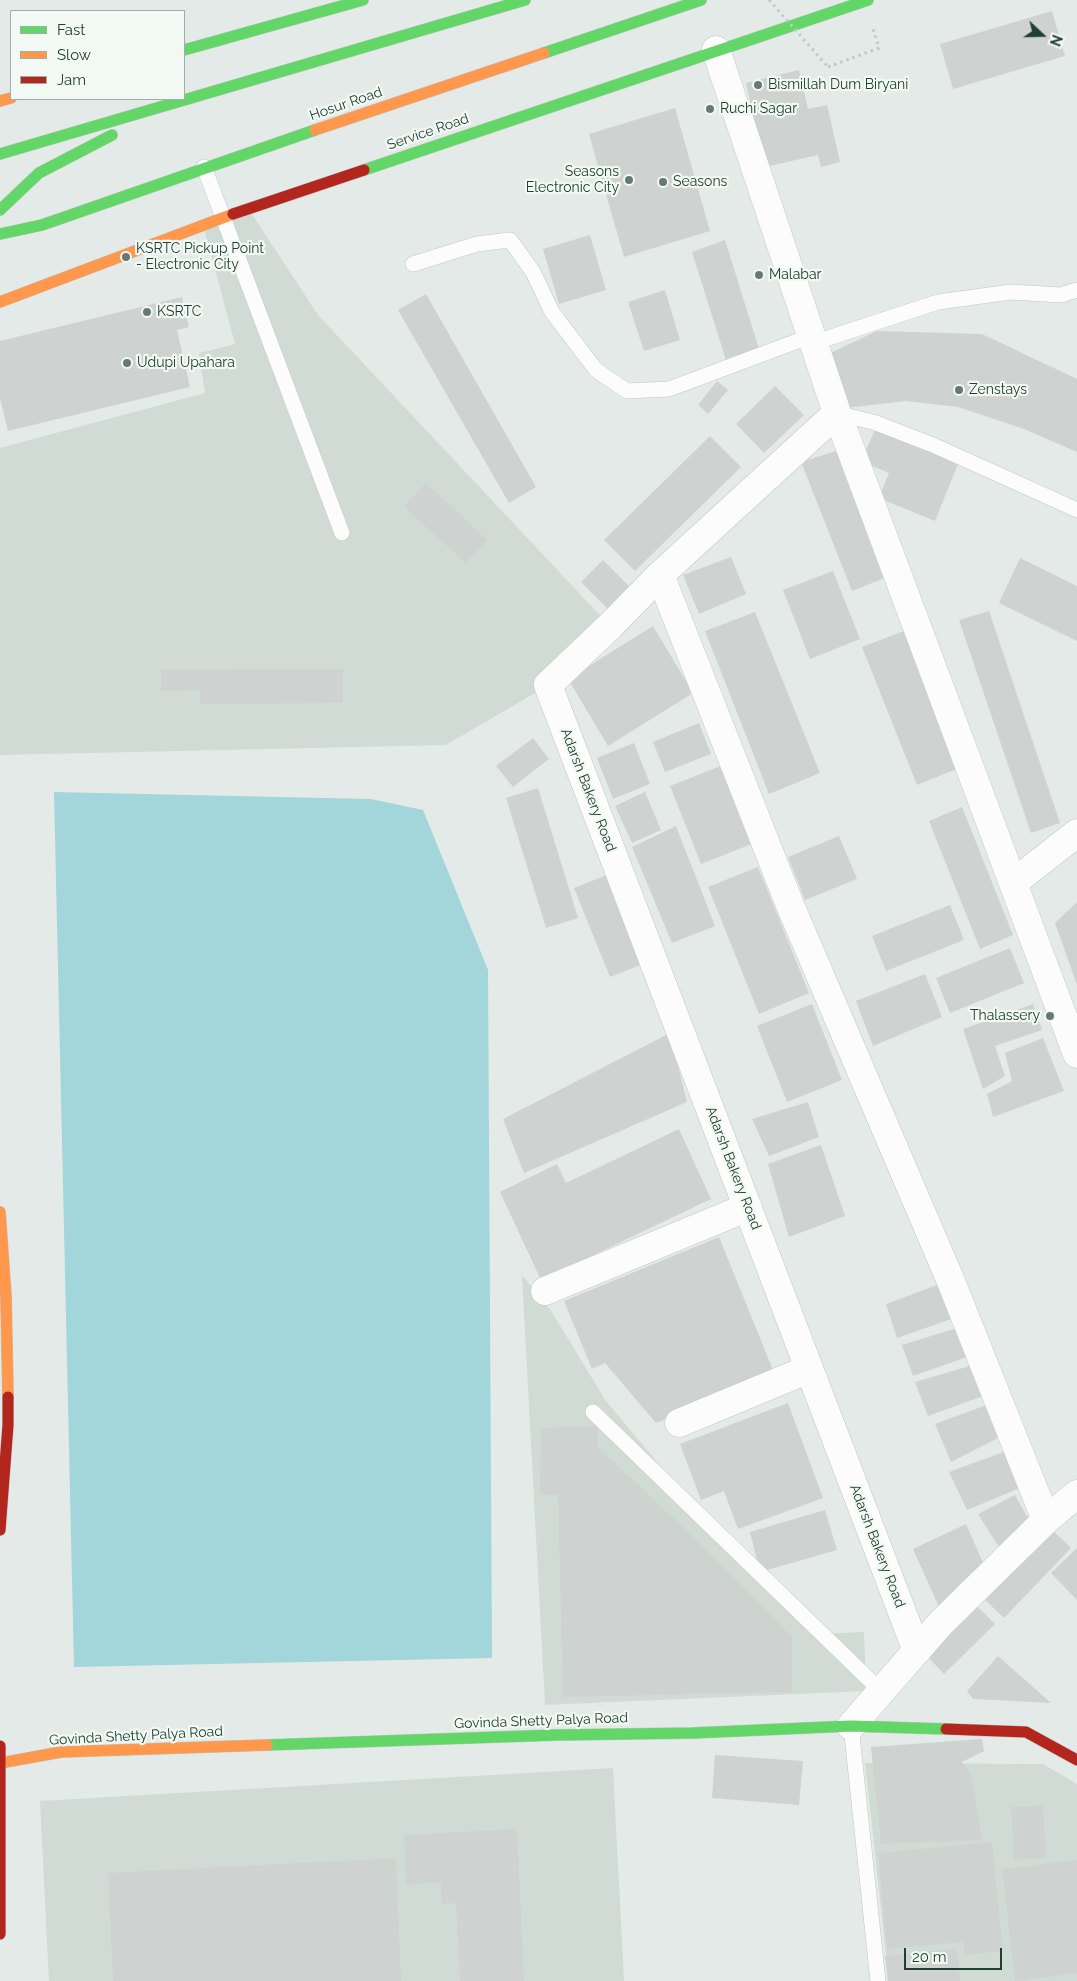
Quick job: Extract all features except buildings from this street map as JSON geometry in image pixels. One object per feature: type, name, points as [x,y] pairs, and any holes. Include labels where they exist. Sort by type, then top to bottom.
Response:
[{"type":"main road","points":[[185,50],[363,0]]},
{"type":"main road","points":[[0,154],[525,0]]},
{"type":"main road","name":"Hosur Road","points":[[0,234],[42,224],[204,167],[701,0]]},
{"type":"main road","name":"Service Road","points":[[0,302],[221,218],[868,0]]},
{"type":"main road","points":[[0,210],[39,172],[98,141],[217,91]]},
{"type":"main road","points":[[0,1212],[6,1297],[8,1425],[0,1530]]},
{"type":"main road","name":"Govinda Shetty Palya Road","points":[[0,1763],[61,1752],[557,1735],[693,1733],[851,1726],[1026,1732],[1077,1760]]},
{"type":"main road","points":[[0,1745],[0,1934]]},
{"type":"street","points":[[716,50],[836,413],[1012,883],[1075,1041]]},
{"type":"street","points":[[836,413],[660,575],[790,905],[950,1279],[1046,1520]]},
{"type":"street","name":"Adarsh Bakery Road","points":[[660,575],[548,686],[917,1650]]},
{"type":"street","points":[[1012,883],[1077,832]]},
{"type":"street","points":[[545,1291],[748,1207]]},
{"type":"street","points":[[679,1423],[809,1369]]},
{"type":"street","points":[[851,1726],[940,1624],[1046,1520],[1077,1494]]},
{"type":"lane","points":[[204,167],[221,218],[342,533]]},
{"type":"lane","points":[[413,264],[477,244],[510,240],[533,272],[552,312],[596,370],[627,391],[669,389],[812,339],[938,302],[1011,292],[1061,295],[1077,290]]},
{"type":"lane","points":[[836,413],[876,423],[924,442],[1077,510]]},
{"type":"lane","points":[[593,1412],[882,1692]]},
{"type":"lane","points":[[851,1726],[878,1981]]},
{"type":"path","points":[[769,0],[828,67],[879,48]]},
{"type":"shaded area","points":[[248,208],[318,315],[610,626],[559,679],[446,745],[0,755],[0,448],[205,393],[199,353],[235,344],[203,224]]},
{"type":"shaded area","points":[[522,1275],[550,1309],[606,1401],[738,1559],[817,1634],[864,1632],[866,1691],[545,1705]]},
{"type":"shaded area","points":[[865,1763],[1043,1764],[1077,1784],[1077,1981],[889,1981]]},
{"type":"shaded area","points":[[613,1768],[624,1981],[49,1981],[40,1801]]},
{"type":"water","points":[[54,792],[371,799],[423,810],[488,970],[492,1658],[74,1667]]},
{"type":"traffic: fast","points":[[185,50],[363,0]]},
{"type":"traffic: fast","points":[[185,100],[525,0]]},
{"type":"traffic: fast","points":[[544,53],[701,0]]},
{"type":"traffic: fast","points":[[364,170],[868,0]]},
{"type":"traffic: fast","points":[[0,154],[184,100]]},
{"type":"traffic: fast","points":[[0,234],[42,225],[315,130]]},
{"type":"traffic: fast","points":[[0,210],[39,173],[112,135]]},
{"type":"traffic: fast","points":[[267,1745],[557,1735],[693,1733],[851,1726],[946,1729]]},
{"type":"traffic: slow","points":[[315,130],[544,53]]},
{"type":"traffic: slow","points":[[0,101],[10,98]]},
{"type":"traffic: slow","points":[[0,302],[233,214]]},
{"type":"traffic: slow","points":[[0,1212],[6,1297],[8,1397]]},
{"type":"traffic: slow","points":[[0,1763],[61,1752],[267,1745]]},
{"type":"traffic: jam","points":[[233,214],[364,170]]},
{"type":"traffic: jam","points":[[0,1530],[8,1425],[8,1397]]},
{"type":"traffic: jam","points":[[946,1729],[1026,1732],[1077,1760]]},
{"type":"traffic: jam","points":[[0,1746],[0,1934]]},
{"type":"place","name":"Bismillah Dum Biryani","points":[[758,85]]},
{"type":"place","name":"Ruchi Sagar","points":[[710,109]]},
{"type":"place","name":"Seasons Electronic City","points":[[629,180]]},
{"type":"place","name":"Seasons","points":[[663,182]]},
{"type":"place","name":"KSRTC Pickup Point - Electronic City","points":[[126,257]]},
{"type":"place","name":"Malabar","points":[[759,275]]},
{"type":"place","name":"KSRTC","points":[[147,312]]},
{"type":"place","name":"Udupi Upahara","points":[[127,363]]},
{"type":"place","name":"Zenstays","points":[[959,390]]},
{"type":"place","name":"Thalassery","points":[[1050,1016]]}]
